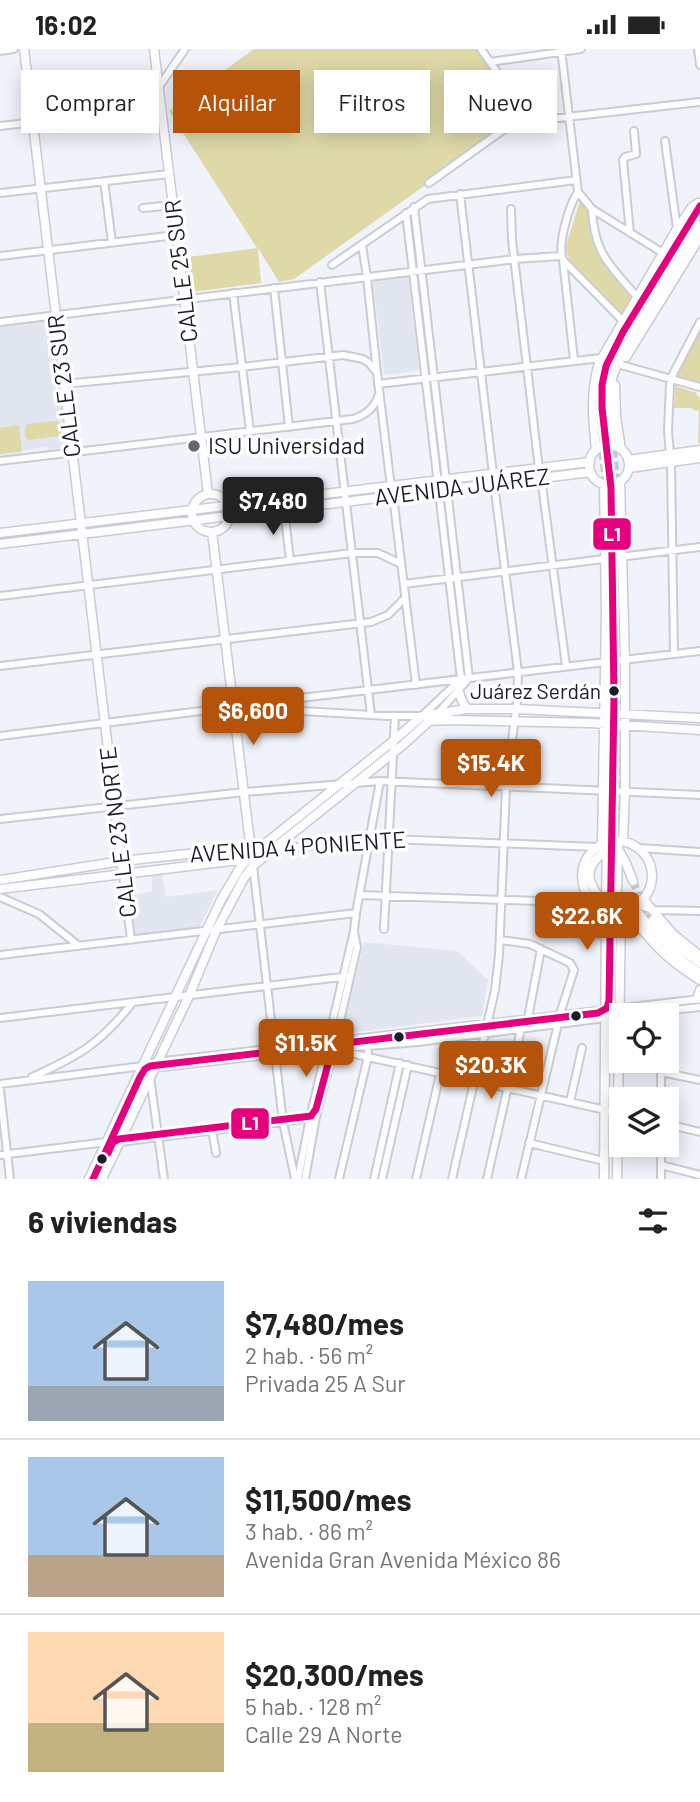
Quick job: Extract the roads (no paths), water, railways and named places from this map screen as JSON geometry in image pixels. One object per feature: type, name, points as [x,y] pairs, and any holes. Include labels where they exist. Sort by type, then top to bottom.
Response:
[{"type":"main road","name":"CALLE 23 SUR","points":[[23,49],[26,70]]},
{"type":"main road","name":"CALLE 25 SUR","points":[[154,49],[157,70]]},
{"type":"main road","name":"CALLE 25 SUR","points":[[159,88],[208,494]]},
{"type":"main road","name":"CALLE 23 SUR","points":[[33,133],[105,724]]},
{"type":"main road","points":[[699,201],[677,229],[601,358],[594,379],[592,398],[596,450],[590,467],[595,478],[604,484],[620,481],[626,474],[628,464],[621,449],[615,393],[621,365],[700,237]]},
{"type":"main road","points":[[601,440],[598,397],[604,364],[699,201]]},
{"type":"main road","points":[[612,438],[609,399],[616,367],[700,225]]},
{"type":"main road","points":[[596,450],[608,445],[621,449]]},
{"type":"main road","points":[[628,464],[670,458],[700,450]]},
{"type":"main road","points":[[670,458],[700,459]]},
{"type":"main road","name":"AVENIDA JUÁREZ","points":[[0,533],[344,492],[392,491],[590,467]]},
{"type":"main road","points":[[617,898],[625,792],[625,660],[620,481]]},
{"type":"main road","points":[[604,484],[606,662],[600,903],[606,1013]]},
{"type":"main road","name":"AVENIDA JUÁREZ","points":[[0,544],[346,502],[392,491]]},
{"type":"main road","points":[[208,494],[218,495],[229,506],[230,516],[222,529],[212,532],[202,530],[193,520],[192,510],[197,499],[208,494]]},
{"type":"main road","points":[[102,1179],[189,996],[216,931],[244,878],[251,857],[212,532]]},
{"type":"main road","points":[[458,692],[467,709]]},
{"type":"main road","points":[[260,848],[415,723],[438,713],[467,709],[517,709],[700,718]]},
{"type":"main road","points":[[273,849],[392,754],[425,719],[604,724],[700,730]]},
{"type":"main road","name":"CALLE 23 NORTE","points":[[105,724],[123,874]]},
{"type":"main road","points":[[623,1003],[633,906],[649,891],[652,873],[646,855],[639,848],[609,842],[589,854],[582,874],[587,895],[611,911],[633,906],[653,910],[673,933],[700,956]]},
{"type":"main road","points":[[619,846],[633,881]]},
{"type":"main road","points":[[602,847],[590,869],[589,877],[595,893],[611,911]]},
{"type":"main road","name":"AVENIDA 4 PONIENTE","points":[[0,890],[251,857],[260,848],[273,849]]},
{"type":"main road","name":"AVENIDA 4 PONIENTE","points":[[0,880],[122,861],[262,858],[273,849]]},
{"type":"main road","points":[[89,1179],[206,932],[233,879],[251,857]]},
{"type":"main road","points":[[633,906],[674,954],[700,973]]},
{"type":"main road","points":[[633,906],[640,928],[664,955],[700,981]]},
{"type":"main road","points":[[653,920],[678,947],[700,964]]},
{"type":"main road","points":[[604,1179],[606,921]]},
{"type":"main road","points":[[616,924],[619,1003]]},
{"type":"main road","points":[[617,1179],[618,1157]]},
{"type":"street","points":[[0,51],[14,49]]},
{"type":"street","points":[[159,88],[186,49]]},
{"type":"street","points":[[481,49],[496,70]]},
{"type":"street","points":[[490,62],[580,49]]},
{"type":"street","points":[[698,49],[700,65]]},
{"type":"street","points":[[561,50],[578,192],[592,209],[663,253]]},
{"type":"street","points":[[557,118],[700,101]]},
{"type":"street","points":[[0,126],[21,124]]},
{"type":"street","points":[[630,233],[623,159],[636,154],[634,131]]},
{"type":"street","points":[[429,183],[499,133]]},
{"type":"street","points":[[665,141],[677,229]]},
{"type":"street","points":[[0,193],[169,174]]},
{"type":"street","points":[[332,265],[428,198],[576,180]]},
{"type":"street","points":[[104,181],[112,242]]},
{"type":"street","points":[[574,360],[561,246],[573,200],[578,192]]},
{"type":"street","points":[[452,1179],[495,990],[500,940],[506,787],[517,709],[518,672],[460,194]]},
{"type":"street","points":[[143,208],[173,205]]},
{"type":"street","points":[[414,207],[430,378]]},
{"type":"street","points":[[511,209],[514,259],[566,666]]},
{"type":"street","points":[[592,209],[601,253],[637,297]]},
{"type":"street","points":[[406,213],[469,678],[438,713]]},
{"type":"street","points":[[0,256],[176,235]]},
{"type":"street","points":[[362,245],[416,685]]},
{"type":"street","points":[[0,322],[514,259],[562,258],[622,321]]},
{"type":"street","points":[[320,282],[371,715]]},
{"type":"street","points":[[274,288],[289,426]]},
{"type":"street","points":[[233,293],[250,431]]},
{"type":"street","points":[[674,654],[668,431],[671,379],[700,322]]},
{"type":"street","points":[[64,384],[343,355],[363,359],[377,373]]},
{"type":"street","points":[[378,384],[601,358]]},
{"type":"street","points":[[621,365],[700,387]]},
{"type":"street","points":[[0,461],[353,419],[373,407],[379,394]]},
{"type":"street","points":[[284,509],[290,560]]},
{"type":"street","points":[[404,584],[700,547]]},
{"type":"street","points":[[0,596],[352,553],[378,553],[401,564]]},
{"type":"street","points":[[0,736],[233,706],[425,719],[461,679],[454,577]]},
{"type":"street","points":[[0,666],[371,622],[388,615],[405,598]]},
{"type":"street","points":[[292,699],[700,651]]},
{"type":"street","points":[[384,929],[395,716]]},
{"type":"street","points":[[0,819],[244,792],[380,781],[700,795]]},
{"type":"street","points":[[297,1179],[346,977],[357,947],[355,913],[380,781]]},
{"type":"street","name":"AVENIDA 4 PONIENTE","points":[[273,849],[389,839],[602,847]]},
{"type":"street","points":[[639,848],[700,852]]},
{"type":"street","points":[[251,857],[283,1122],[297,1179]]},
{"type":"street","name":"CALLE 23 NORTE","points":[[123,874],[131,940]]},
{"type":"street","points":[[360,895],[600,903]]},
{"type":"street","points":[[0,897],[39,914],[79,946]]},
{"type":"street","points":[[653,910],[700,911]]},
{"type":"street","points":[[0,955],[355,913]]},
{"type":"street","points":[[500,940],[530,944],[573,966],[560,1014]]},
{"type":"street","points":[[528,1018],[541,949]]},
{"type":"street","points":[[0,1018],[346,977]]},
{"type":"street","points":[[24,1081],[62,1064],[88,1048],[116,1024],[133,1002]]},
{"type":"street","points":[[679,1006],[699,1002]]},
{"type":"street","points":[[0,1084],[331,1046],[560,1014],[606,1013]]},
{"type":"street","points":[[331,1046],[367,1047],[486,1034],[558,1024],[606,1013]]},
{"type":"street","points":[[521,1179],[558,1024]]},
{"type":"street","points":[[486,1179],[522,1029]]},
{"type":"street","points":[[331,1046],[440,1074],[609,1111]]},
{"type":"street","points":[[339,1179],[368,1056],[367,1047]]},
{"type":"street","points":[[570,1103],[582,1048]]},
{"type":"street","points":[[374,1179],[404,1064]]},
{"type":"street","points":[[382,1179],[404,1064]]},
{"type":"street","points":[[153,1068],[164,1179]]},
{"type":"street","points":[[666,1073],[700,1080]]},
{"type":"street","points":[[416,1179],[440,1074]]},
{"type":"street","points":[[0,1090],[4,1154],[10,1179]]},
{"type":"street","points":[[119,1142],[313,1118]]},
{"type":"street","points":[[305,1179],[313,1118]]},
{"type":"street","points":[[679,1128],[700,1132]]},
{"type":"street","points":[[212,1130],[216,1153]]},
{"type":"street","points":[[4,1154],[107,1142]]},
{"type":"street","points":[[529,1143],[604,1161]]},
{"type":"street","points":[[661,1157],[661,1179]]},
{"type":"street","points":[[661,1165],[700,1174]]},
{"type":"tunnel","points":[[612,438],[617,491]]},
{"type":"tunnel","points":[[601,440],[607,489]]},
{"type":"tunnel","points":[[620,630],[621,677]]},
{"type":"tunnel","points":[[607,850],[609,645]]},
{"type":"tunnel","points":[[618,847],[621,721]]},
{"type":"tunnel","points":[[633,881],[643,906],[653,920]]},
{"type":"tunnel","points":[[616,924],[617,898]]},
{"type":"place","name":"ISU Universidad","points":[[194,446]]},
{"type":"place","name":"Juárez Serdán","points":[[614,691]]}]
